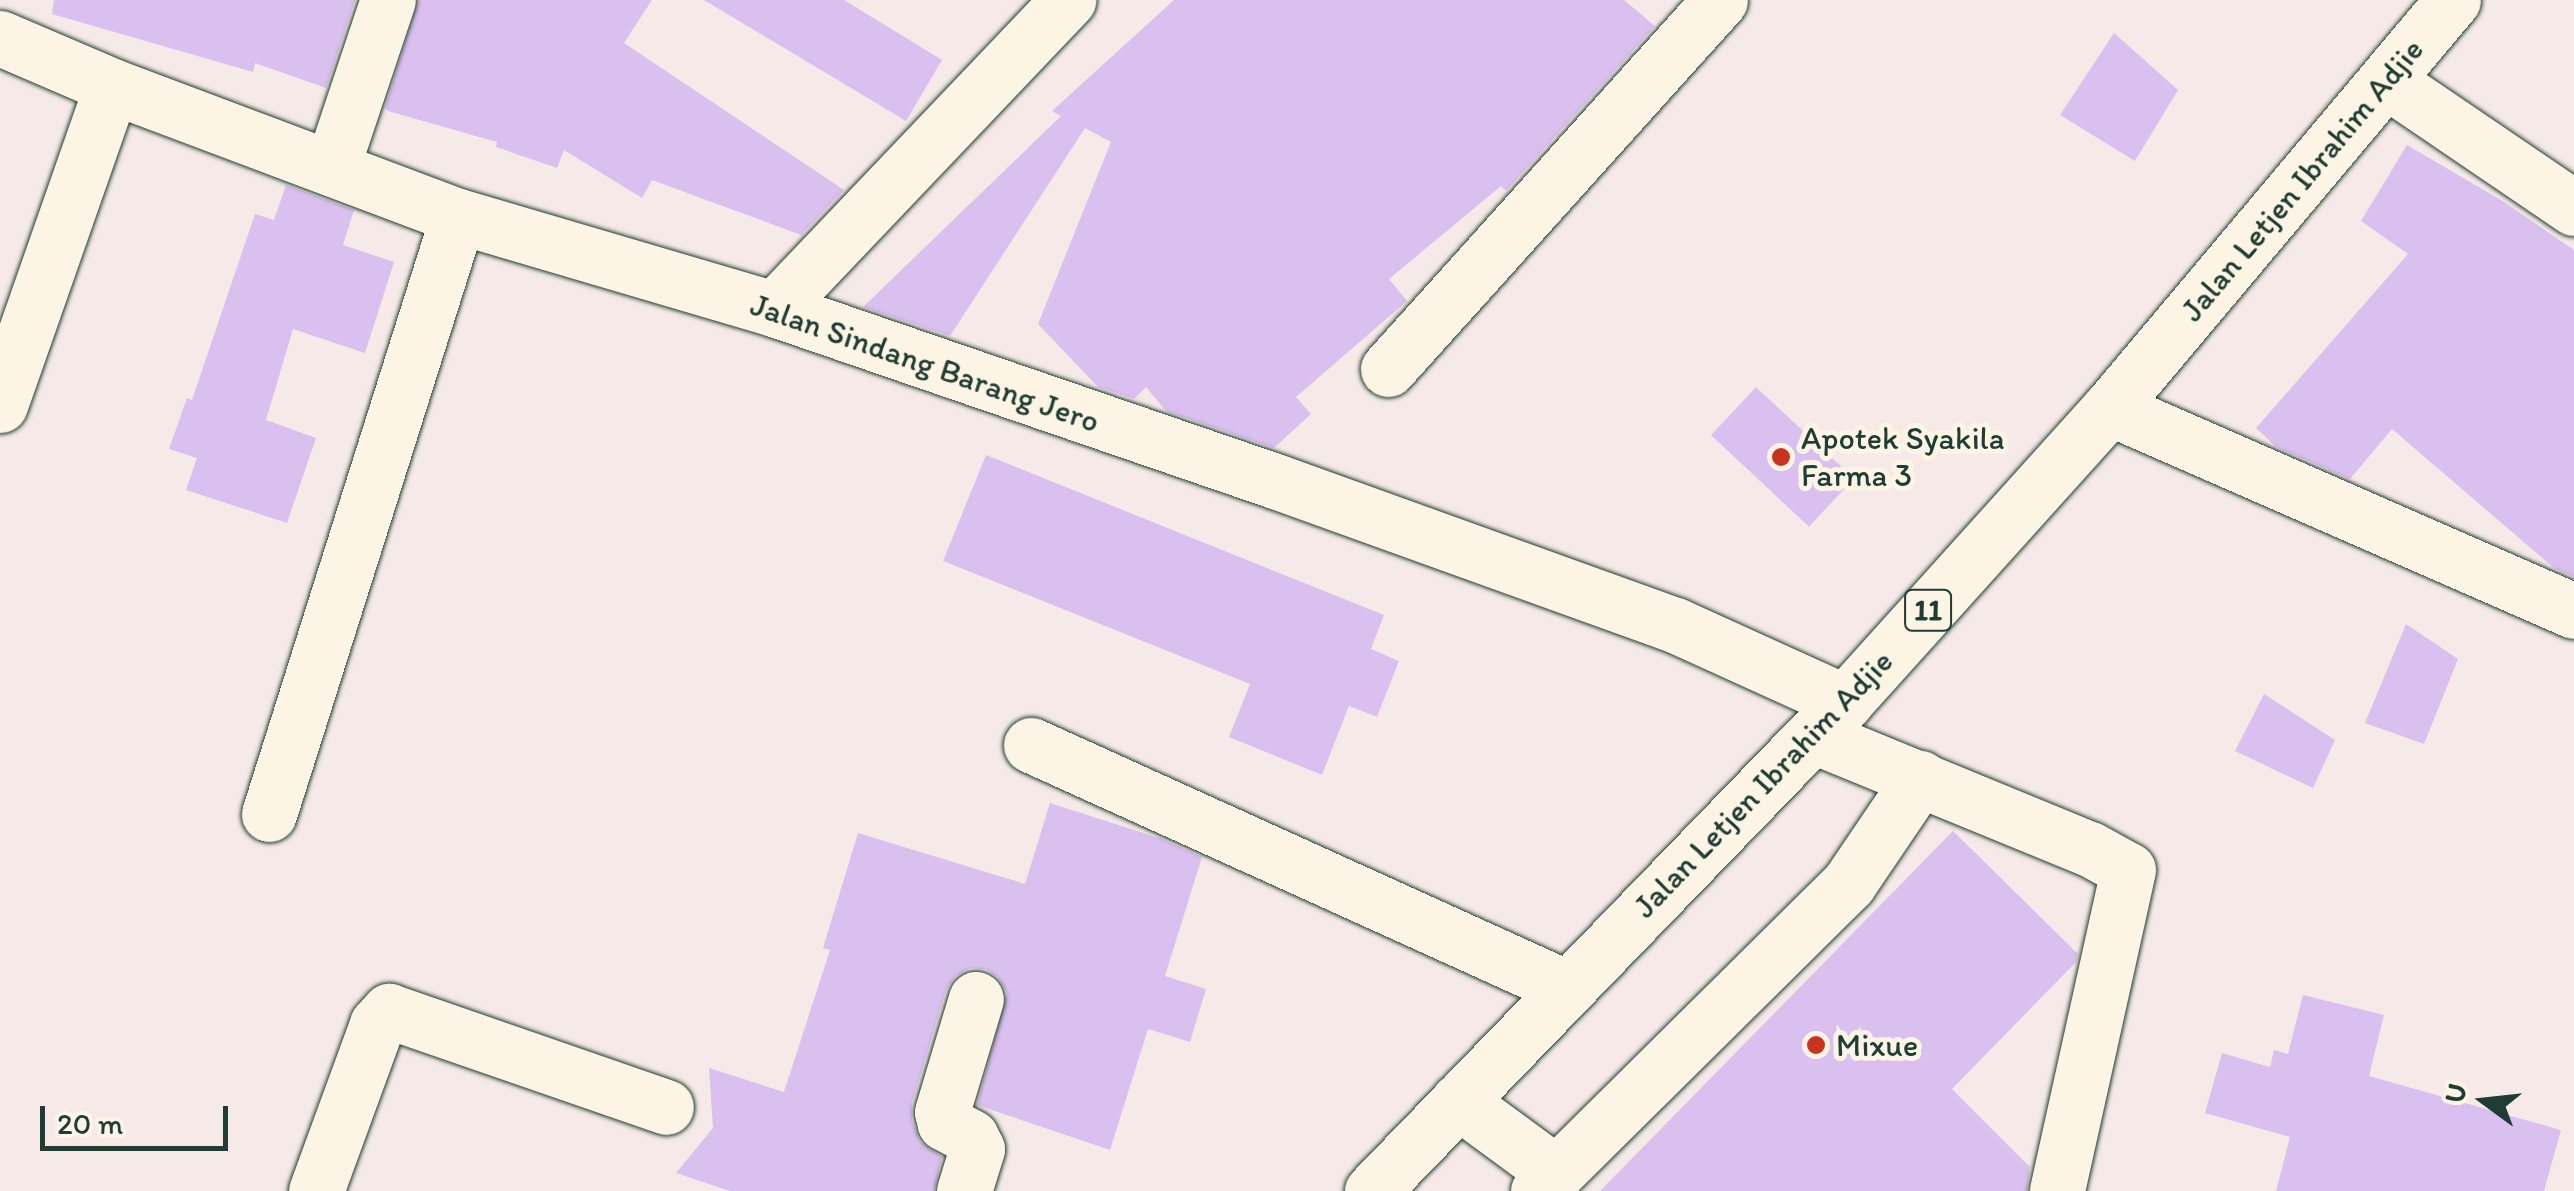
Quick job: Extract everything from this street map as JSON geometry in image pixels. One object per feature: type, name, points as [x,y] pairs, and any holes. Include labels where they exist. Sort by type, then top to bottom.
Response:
[{"type":"street","points":[[332,167],[388,0]]},
{"type":"street","points":[[774,309],[1068,0]]},
{"type":"street","points":[[1388,369],[1720,0]]},
{"type":"street","name":"Jalan Letjen Ibrahim Adjie","points":[[1372,1191],[1565,987],[1830,719],[2110,408],[2453,0]]},
{"type":"street","name":"Jalan Sindang Barang Jero","points":[[0,38],[112,86],[458,216],[774,309],[1275,481],[1675,625],[1920,778],[2128,870],[2057,1191]]},
{"type":"street","points":[[2387,81],[2574,208]]},
{"type":"street","points":[[0,404],[112,86]]},
{"type":"street","points":[[269,814],[458,216]]},
{"type":"street","points":[[2110,408],[2574,610]]},
{"type":"street","points":[[1031,745],[1565,987]]},
{"type":"street","points":[[1458,1101],[1547,1182],[1849,883],[1920,778]]},
{"type":"street","points":[[964,1191],[977,1149],[972,1137],[946,1123],[942,1112],[976,999]]},
{"type":"street","points":[[316,1191],[377,1024],[389,1011],[408,1014],[666,1107]]},
{"type":"building","points":[[54,0],[355,0],[326,88],[255,63],[253,72],[52,14]]},
{"type":"building","points":[[418,0],[652,0],[624,43],[844,190],[801,235],[652,180],[642,198],[564,150],[557,168],[496,147],[497,142],[388,111],[385,108]]},
{"type":"building","points":[[704,0],[844,0],[942,60],[906,121]]},
{"type":"building","points":[[1174,0],[1624,0],[1655,26],[1506,191],[1501,186],[1389,279],[1407,301],[1296,397],[1311,414],[1274,448],[1166,411],[1146,387],[1134,399],[1098,387],[1038,324],[1111,142],[1085,128],[950,336],[863,307],[1061,116],[1052,111]]},
{"type":"building","points":[[2114,33],[2178,90],[2135,161],[2060,115]]},
{"type":"building","points":[[2407,145],[2501,200],[2574,250],[2574,577],[2554,568],[2392,429],[2350,479],[2276,447],[2256,428],[2408,254],[2361,221]]},
{"type":"building","points":[[286,185],[354,210],[343,245],[394,262],[365,353],[293,329],[266,420],[316,438],[287,523],[186,490],[197,458],[169,449],[187,398],[192,400],[255,214],[274,220]]},
{"type":"building","name":"Apotek Syakila Farma 3","points":[[1756,387],[1854,478],[1809,527],[1711,435]]},
{"type":"building","points":[[986,455],[1384,615],[1371,649],[1399,661],[1377,717],[1349,706],[1322,775],[1229,737],[1250,684],[943,561]]},
{"type":"building","points":[[2406,624],[2458,659],[2424,744],[2365,723]]},
{"type":"building","points":[[2264,694],[2335,740],[2313,788],[2235,751]]},
{"type":"building","points":[[1050,803],[1162,839],[1202,857],[1165,976],[1206,989],[1190,1042],[1148,1029],[1110,1150],[977,1105],[1007,993],[998,977],[986,969],[970,968],[955,976],[946,990],[912,1103],[912,1120],[920,1142],[942,1157],[934,1191],[730,1191],[676,1173],[713,1128],[709,1068],[784,1092],[830,950],[823,948],[858,833],[1025,884]]},
{"type":"building","points":[[1953,831],[2078,954],[2076,962],[1952,1089],[2030,1167],[2027,1191],[1600,1191]]},
{"type":"building","points":[[2303,995],[2384,1015],[2369,1076],[2561,1130],[2544,1191],[2276,1191],[2290,1137],[2205,1113],[2222,1053],[2270,1067],[2274,1050],[2288,1054]]},
{"type":"place","name":"Apotek Syakila Farma 3","points":[[1781,457]]},
{"type":"place","name":"Mixue","points":[[1816,1045]]}]
